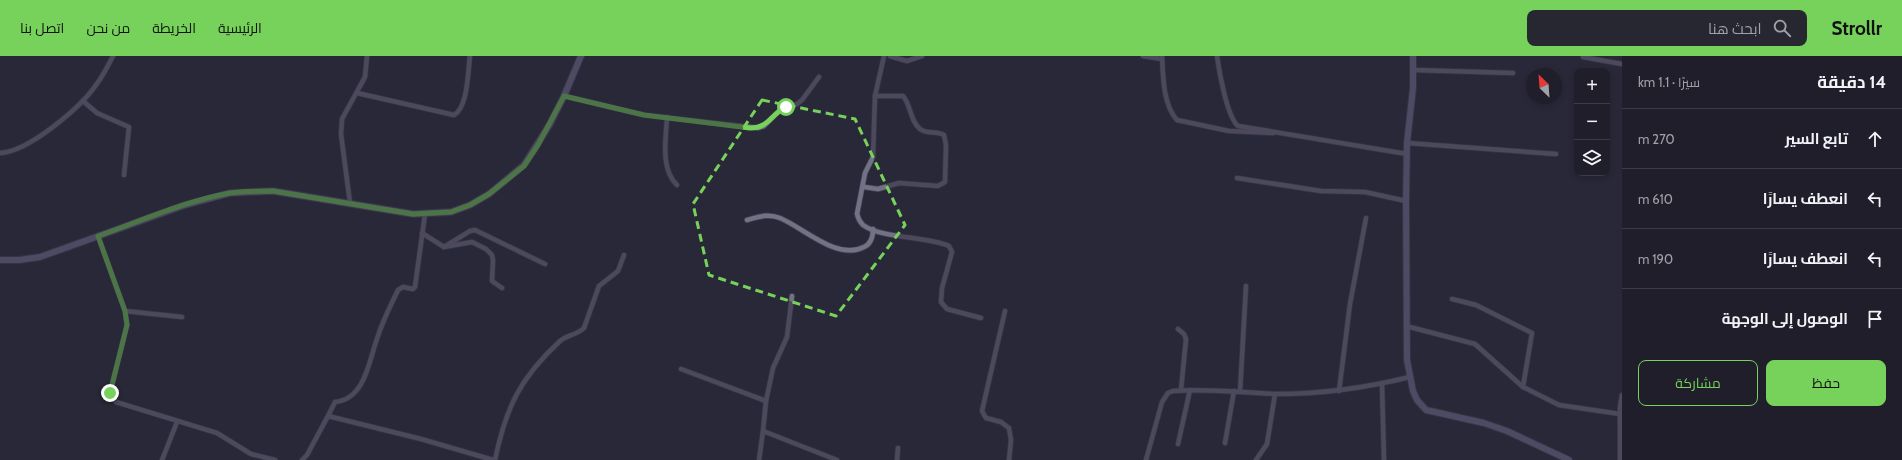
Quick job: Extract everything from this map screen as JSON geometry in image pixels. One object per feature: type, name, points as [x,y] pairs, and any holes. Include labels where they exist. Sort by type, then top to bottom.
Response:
[{"type":"street","points":[[0,153],[7,152],[30,142],[83,101],[103,76],[113,56]]},
{"type":"street","points":[[350,203],[342,119],[365,77],[367,56]]},
{"type":"street","points":[[357,93],[454,115],[463,105],[470,56]]},
{"type":"street","points":[[0,260],[40,257],[185,205],[230,193],[273,191],[424,214],[451,212],[470,205],[504,183],[524,166],[538,145],[564,96],[581,56]]},
{"type":"street","points":[[884,56],[875,96],[873,157],[865,173],[864,186],[857,214],[863,225],[873,229],[949,246],[952,252],[942,288],[941,302],[947,309],[981,318]]},
{"type":"street","points":[[890,56],[907,61],[922,56]]},
{"type":"street","points":[[1143,56],[1162,57],[1164,86],[1171,110],[1177,120],[1229,131],[1264,133],[1280,132]]},
{"type":"street","points":[[1217,56],[1222,83],[1235,123],[1238,126],[1407,154]]},
{"type":"street","points":[[1413,56],[1414,70],[1407,143],[1406,326],[1407,360],[1410,378],[1417,400],[1426,410],[1484,423],[1507,430],[1569,460]]},
{"type":"street","points":[[1583,56],[1622,64]]},
{"type":"street","points":[[1414,70],[1513,73]]},
{"type":"street","points":[[564,96],[622,110],[758,128],[764,126],[781,109],[797,104],[802,100],[819,77]]},
{"type":"street","points":[[864,186],[878,189],[898,184],[938,186],[945,182],[946,145],[944,135],[942,133],[928,133],[917,126],[903,96],[875,96]]},
{"type":"street","points":[[83,101],[97,113],[129,126],[124,175]]},
{"type":"street","points":[[667,117],[666,152],[668,170],[670,178],[677,185]]},
{"type":"street","points":[[1407,143],[1556,154]]},
{"type":"street","points":[[1237,178],[1321,191],[1365,192],[1406,201]]},
{"type":"street","points":[[302,460],[307,455],[335,402],[345,400],[351,396],[365,376],[378,335],[398,290],[403,287],[413,289],[416,287],[424,214]]},
{"type":"street","points":[[747,220],[768,215],[780,218],[825,243],[842,250],[860,249],[866,246],[872,238],[873,229]]},
{"type":"street","points":[[1339,392],[1350,304],[1366,218]]},
{"type":"street","points":[[444,247],[470,230],[475,230],[545,264]]},
{"type":"street","points":[[422,233],[444,247],[472,242],[478,243],[492,255],[492,281],[502,288]]},
{"type":"street","points":[[98,236],[125,311],[127,325],[125,338],[110,393],[112,398],[116,402],[177,422],[217,433],[251,454],[275,460]]},
{"type":"street","points":[[328,416],[421,439],[494,460],[506,416],[515,396],[542,358],[564,337],[581,332],[584,328],[599,286],[618,271],[624,255]]},
{"type":"street","points":[[1240,392],[1246,286]]},
{"type":"street","points":[[759,460],[766,401],[773,368],[786,337],[792,296]]},
{"type":"street","points":[[1452,299],[1476,305],[1532,333],[1522,387]]},
{"type":"street","points":[[125,311],[182,317]]},
{"type":"street","points":[[1005,311],[982,411],[986,418],[1001,422],[1009,428],[1011,440],[1009,460]]},
{"type":"street","points":[[1406,326],[1475,344],[1522,387],[1559,405],[1620,414]]},
{"type":"street","points":[[1178,329],[1184,334],[1186,339],[1181,390]]},
{"type":"street","points":[[681,369],[766,401]]},
{"type":"street","points":[[1146,460],[1164,397],[1168,393],[1181,390],[1207,389],[1275,394],[1339,392],[1410,378]]},
{"type":"street","points":[[1382,384],[1384,460]]},
{"type":"street","points":[[1178,444],[1190,390]]},
{"type":"street","points":[[1225,442],[1234,391]]},
{"type":"street","points":[[1256,460],[1267,444],[1275,394]]},
{"type":"street","points":[[1620,460],[1620,414],[1622,395]]},
{"type":"street","points":[[162,460],[177,422]]},
{"type":"street","points":[[763,431],[830,459],[837,460]]},
{"type":"street","points":[[897,460],[898,448]]},
{"type":"highlighted area","points":[[762,100],[855,119],[905,225],[836,316],[709,275],[693,204]]},
{"type":"route","points":[[110,393],[118,369],[127,325],[125,311],[98,236],[185,205],[230,193],[250,191],[273,191],[413,214],[451,212],[470,205],[489,194],[524,166],[550,124],[564,96],[644,115],[688,119],[750,128],[764,126],[781,109],[786,107]]}]
